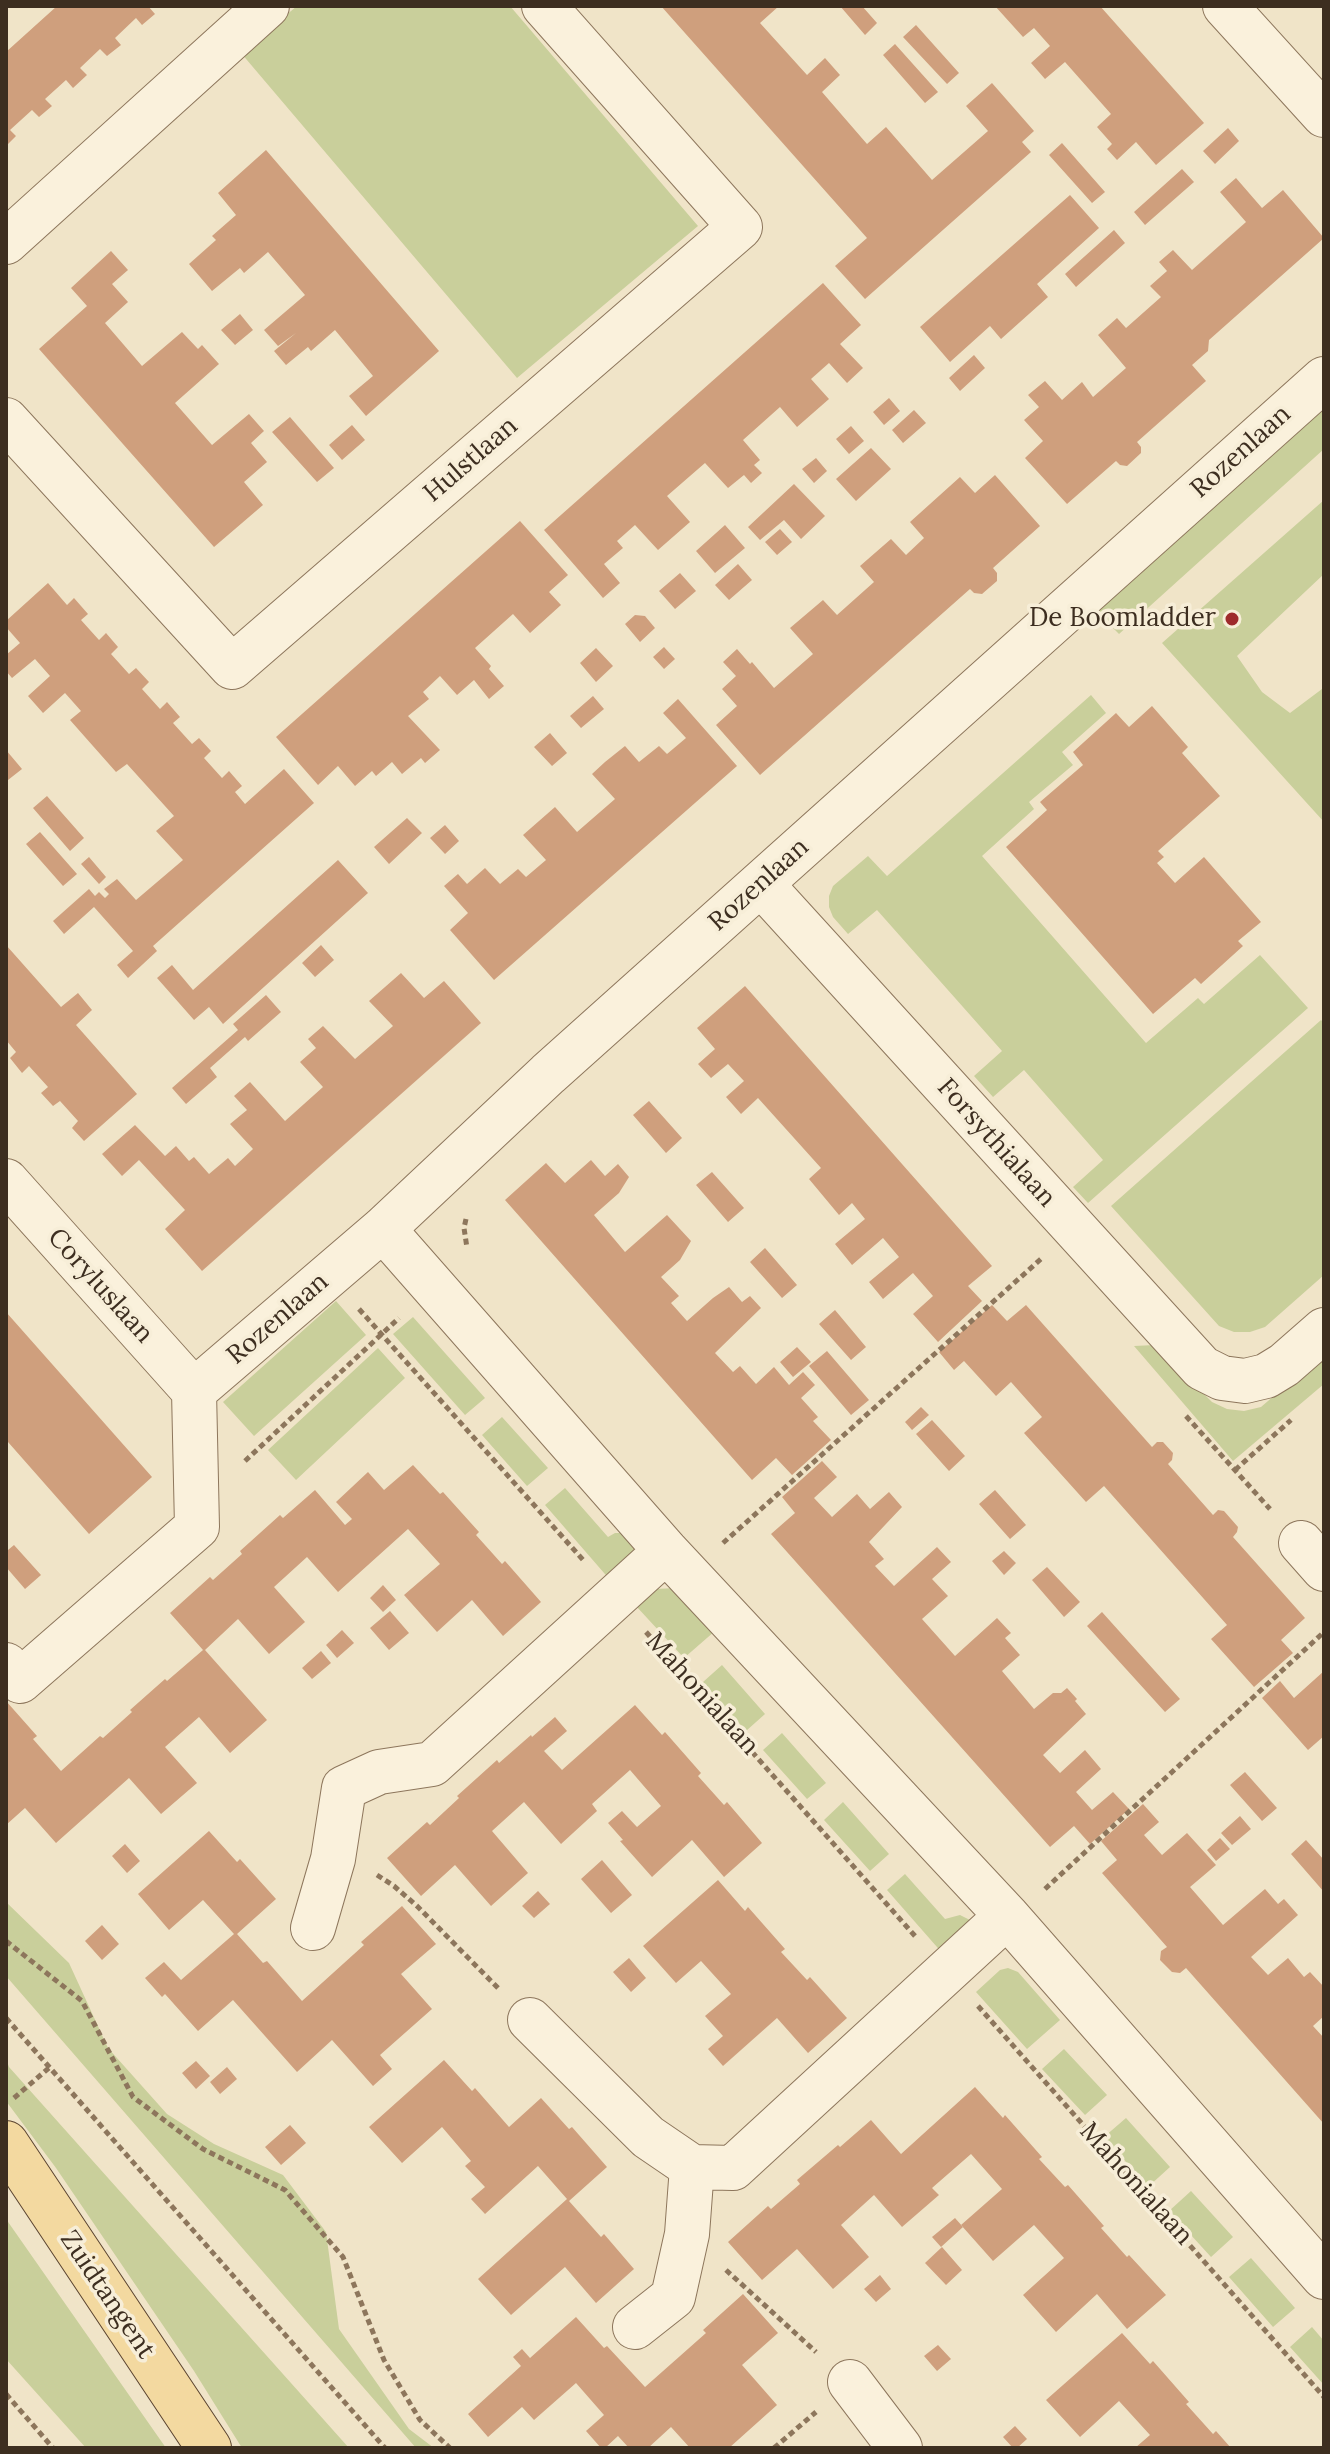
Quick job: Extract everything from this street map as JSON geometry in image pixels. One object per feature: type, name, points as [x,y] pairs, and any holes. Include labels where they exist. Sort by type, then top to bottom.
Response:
[{"type":"main road","name":"Zuidtangent","points":[[6,2143],[209,2448]]},
{"type":"street","points":[[6,242],[267,6]]},
{"type":"street","name":"Hulstlaan","points":[[6,420],[232,667],[740,227],[544,6]]},
{"type":"street","points":[[1225,6],[1324,115]]},
{"type":"street","name":"Rozenlaan","points":[[194,1391],[383,1229],[548,1074],[1324,379]]},
{"type":"street","name":"Forsythialaan","points":[[761,884],[1202,1368],[1222,1378],[1245,1381],[1266,1376],[1284,1365],[1324,1330]]},
{"type":"street","name":"Coryluslaan","points":[[6,1181],[194,1391]]},
{"type":"street","points":[[383,1229],[678,1562],[1009,1918],[1324,2277]]},
{"type":"street","points":[[6,1665],[20,1681],[197,1527],[194,1391]]},
{"type":"street","points":[[313,1928],[333,1859],[344,1788],[379,1772],[432,1764],[615,1597],[678,1562]]},
{"type":"street","points":[[530,2020],[648,2137],[692,2167],[733,2168],[1009,1918]]},
{"type":"street","points":[[635,2327],[673,2297],[687,2234],[692,2167]]},
{"type":"street","points":[[850,2382],[900,2448]]},
{"type":"path","points":[[196,1505],[470,1253],[465,1244],[467,1213]]},
{"type":"path","points":[[678,1562],[1075,1229]]},
{"type":"path","name":"Mahonialaan","points":[[330,1275],[1324,2397]]},
{"type":"path","points":[[1235,1470],[1302,1410]]},
{"type":"path","points":[[1009,1918],[1324,1632]]},
{"type":"path","points":[[333,1859],[372,1872],[394,1886],[530,2020]]},
{"type":"path","points":[[6,1941],[82,2001],[133,2097],[203,2149],[285,2190],[343,2257],[384,2360],[420,2420],[450,2448]]},
{"type":"path","points":[[6,2018],[385,2448]]},
{"type":"path","points":[[6,2105],[50,2067]]},
{"type":"path","points":[[687,2234],[850,2382]]},
{"type":"path","points":[[6,2394],[53,2448]]},
{"type":"green space","points":[[297,6],[510,6],[698,226],[517,378],[241,53]]},
{"type":"green space","points":[[1324,401],[1324,449],[1119,634],[1094,609]]},
{"type":"green space","points":[[1324,500],[1324,574],[1237,656],[1262,692],[1290,713],[1322,689],[1324,822],[1162,643]]},
{"type":"green space","points":[[1091,695],[1106,713],[1062,752],[1073,765],[1029,802],[1034,809],[982,856],[1146,1043],[1198,998],[1204,1004],[1260,955],[1308,1008],[1088,1203],[1073,1187],[1103,1160],[1024,1070],[993,1097],[974,1076],[1002,1051],[877,910],[848,934],[833,917],[829,896],[833,886],[868,856],[887,876]]},
{"type":"green space","points":[[1321,1020],[1324,1023],[1324,1275],[1265,1327],[1250,1332],[1234,1332],[1219,1326],[1111,1206]]},
{"type":"green space","points":[[336,1301],[366,1335],[254,1436],[223,1402]]},
{"type":"green space","points":[[413,1317],[485,1398],[465,1415],[393,1334]]},
{"type":"green space","points":[[1155,1345],[1212,1402],[1227,1409],[1244,1411],[1261,1407],[1324,1353],[1324,1384],[1233,1461],[1134,1346]]},
{"type":"green space","points":[[378,1348],[405,1378],[296,1480],[268,1450]]},
{"type":"green space","points":[[502,1417],[548,1468],[527,1486],[482,1435]]},
{"type":"green space","points":[[565,1488],[608,1537],[625,1533],[637,1551],[611,1581],[545,1505]]},
{"type":"green space","points":[[676,1588],[715,1631],[684,1658],[636,1606],[655,1589]]},
{"type":"green space","points":[[722,1665],[765,1714],[746,1731],[703,1682]]},
{"type":"green space","points":[[782,1733],[826,1783],[807,1799],[763,1750]]},
{"type":"green space","points":[[843,1802],[889,1854],[870,1871],[824,1820]]},
{"type":"green space","points":[[905,1874],[945,1919],[960,1915],[970,1920],[951,1963],[887,1890]]},
{"type":"green space","points":[[6,1902],[69,1963],[108,2048],[167,2114],[214,2144],[283,2175],[326,2232],[339,2329],[409,2429],[434,2448],[416,2448],[6,1976]]},
{"type":"green space","points":[[1008,1968],[1018,1972],[1060,2020],[1027,2049],[976,1992],[1000,1970]]},
{"type":"green space","points":[[1064,2049],[1107,2095],[1085,2115],[1042,2069]]},
{"type":"green space","points":[[6,2059],[9,2067],[349,2448],[242,2448],[194,2371],[56,2168],[6,2101]]},
{"type":"green space","points":[[1126,2118],[1170,2167],[1148,2187],[1104,2137]]},
{"type":"green space","points":[[1191,2191],[1233,2237],[1211,2257],[1169,2211]]},
{"type":"green space","points":[[6,2219],[166,2448],[86,2448],[6,2359]]},
{"type":"green space","points":[[1251,2258],[1295,2308],[1273,2327],[1229,2277]]},
{"type":"green space","points":[[1312,2327],[1324,2341],[1324,2385],[1290,2347]]},
{"type":"building","points":[[57,6],[148,6],[155,14],[142,25],[136,18],[115,38],[121,45],[107,56],[100,49],[80,68],[87,75],[73,88],[66,80],[45,99],[52,106],[39,117],[32,110],[10,130],[16,136],[6,146],[6,52]]},
{"type":"building","points":[[661,6],[779,6],[760,23],[807,75],[825,58],[840,75],[822,92],[867,144],[886,127],[932,180],[988,131],[966,106],[992,83],[1034,131],[1022,142],[1031,152],[865,299],[835,266],[867,238]]},
{"type":"building","points":[[840,6],[862,6],[877,23],[865,35]]},
{"type":"building","points":[[995,6],[1100,6],[1204,123],[1156,165],[1136,142],[1117,160],[1107,149],[1112,144],[1097,127],[1111,114],[1065,62],[1045,79],[1031,63],[1050,46],[1034,28],[1023,37]]},
{"type":"building","points":[[916,25],[959,73],[947,84],[903,37]]},
{"type":"building","points":[[895,44],[938,92],[925,103],[883,55]]},
{"type":"building","points":[[1228,128],[1239,141],[1215,164],[1203,151]]},
{"type":"building","points":[[1062,143],[1105,192],[1092,203],[1049,155]]},
{"type":"building","points":[[266,150],[439,351],[366,416],[349,396],[373,376],[335,330],[311,351],[308,347],[286,365],[274,351],[296,333],[278,346],[264,330],[305,295],[268,252],[244,273],[240,268],[212,291],[189,264],[216,240],[212,236],[236,215],[218,193]]},
{"type":"building","points":[[1182,169],[1194,182],[1145,225],[1134,212]]},
{"type":"building","points":[[1236,178],[1262,208],[1283,190],[1324,238],[1209,340],[1208,351],[1192,365],[1206,381],[1137,442],[1141,453],[1127,466],[1116,461],[1067,504],[1025,458],[1043,441],[1024,420],[1039,407],[1028,395],[1045,381],[1062,400],[1082,382],[1093,397],[1126,368],[1098,335],[1117,318],[1126,328],[1161,297],[1150,286],[1167,271],[1159,262],[1173,250],[1192,270],[1246,222],[1220,192]]},
{"type":"building","points":[[1070,195],[1099,228],[1037,284],[1048,297],[1001,339],[990,326],[950,362],[920,327]]},
{"type":"building","points":[[1114,230],[1125,243],[1076,287],[1065,274]]},
{"type":"building","points":[[111,251],[128,270],[112,284],[128,302],[105,323],[142,366],[182,332],[198,349],[202,345],[219,364],[175,403],[212,445],[249,414],[264,431],[251,443],[267,462],[244,482],[263,505],[214,547],[39,349],[87,306],[71,288]]},
{"type":"building","points":[[823,283],[861,325],[840,344],[863,368],[847,383],[829,363],[811,379],[829,399],[797,427],[780,407],[743,440],[760,460],[754,465],[762,473],[751,483],[744,475],[728,488],[705,463],[667,496],[690,522],[658,550],[635,525],[617,541],[623,548],[604,564],[620,583],[603,598],[544,530]]},
{"type":"building","points":[[240,314],[253,330],[235,345],[221,330]]},
{"type":"building","points":[[974,355],[985,368],[960,391],[949,378]]},
{"type":"building","points":[[889,398],[900,411],[884,425],[873,412]]},
{"type":"building","points":[[914,410],[926,423],[903,443],[892,430]]},
{"type":"building","points":[[290,417],[334,468],[317,482],[272,432]]},
{"type":"building","points":[[352,425],[365,440],[342,460],[329,445]]},
{"type":"building","points":[[851,426],[864,441],[849,454],[836,439]]},
{"type":"building","points":[[871,448],[891,469],[856,501],[836,479]]},
{"type":"building","points":[[816,458],[827,471],[814,483],[802,469]]},
{"type":"building","points":[[995,475],[1040,526],[993,568],[997,581],[982,594],[970,589],[760,775],[716,725],[737,706],[722,689],[736,676],[723,662],[737,649],[774,688],[813,654],[790,628],[823,600],[837,615],[874,582],[860,566],[891,539],[906,555],[924,538],[910,522],[960,477],[975,493]]},
{"type":"building","points":[[794,484],[825,516],[801,539],[784,520],[760,540],[748,527]]},
{"type":"building","points":[[520,521],[568,575],[549,592],[561,605],[530,633],[513,614],[475,648],[504,686],[489,699],[474,680],[457,695],[440,676],[423,692],[429,699],[408,716],[440,750],[425,763],[421,758],[402,774],[392,762],[376,776],[372,771],[355,786],[338,766],[318,785],[276,737]]},
{"type":"building","points":[[725,525],[745,548],[715,573],[696,551]]},
{"type":"building","points":[[780,529],[792,542],[777,555],[765,542]]},
{"type":"building","points":[[738,564],[752,580],[729,600],[715,585]]},
{"type":"building","points":[[680,573],[696,591],[675,609],[659,591]]},
{"type":"building","points":[[48,583],[67,605],[74,598],[88,614],[81,620],[99,640],[106,633],[118,647],[111,654],[129,674],[136,668],[149,682],[142,689],[160,709],[167,702],[180,717],[173,723],[192,744],[199,738],[211,751],[204,758],[222,778],[229,771],[242,786],[235,792],[245,804],[284,769],[314,803],[153,946],[157,951],[128,978],[117,965],[133,951],[94,907],[64,934],[53,921],[89,889],[95,896],[99,892],[105,898],[109,894],[104,889],[117,879],[136,900],[183,860],[156,831],[174,816],[127,764],[116,772],[70,720],[81,711],[65,693],[43,713],[28,696],[50,676],[35,659],[12,678],[6,671],[6,655],[20,643],[6,627],[6,621]]},
{"type":"building","points":[[635,615],[645,616],[655,628],[640,642],[625,624]]},
{"type":"building","points":[[664,647],[675,659],[664,669],[653,657]]},
{"type":"building","points":[[596,648],[613,666],[596,682],[580,663]]},
{"type":"building","points":[[593,696],[604,709],[581,728],[570,716]]},
{"type":"building","points":[[678,699],[737,766],[494,980],[450,930],[468,913],[444,886],[458,874],[467,884],[485,868],[500,884],[518,869],[526,877],[546,860],[523,835],[555,807],[577,832],[615,799],[592,774],[605,762],[625,746],[639,762],[659,746],[667,754],[686,738],[663,713]]},
{"type":"building","points":[[1152,706],[1188,747],[1182,753],[1220,796],[1158,851],[1164,857],[1157,863],[1175,883],[1204,857],[1261,922],[1238,941],[1243,946],[1201,984],[1195,978],[1153,1014],[1006,847],[1047,810],[1040,802],[1083,765],[1073,752],[1116,713],[1129,727]]},
{"type":"building","points":[[550,733],[567,753],[552,766],[534,747]]},
{"type":"building","points":[[6,750],[22,769],[8,780],[6,778]]},
{"type":"building","points":[[47,796],[84,838],[70,851],[33,808]]},
{"type":"building","points":[[407,818],[422,833],[389,864],[374,847]]},
{"type":"building","points":[[445,825],[459,841],[445,854],[430,838]]},
{"type":"building","points":[[40,832],[77,874],[63,886],[26,844]]},
{"type":"building","points":[[89,857],[106,877],[99,884],[81,864]]},
{"type":"building","points":[[338,860],[368,893],[223,1024],[209,1007],[194,1020],[157,978],[172,965],[193,990]]},
{"type":"building","points":[[6,945],[61,1007],[78,993],[92,1010],[76,1025],[137,1094],[84,1141],[72,1128],[78,1121],[60,1101],[53,1106],[41,1093],[48,1087],[29,1066],[22,1073],[10,1058],[16,1052],[6,1040]]},
{"type":"building","points":[[321,945],[334,960],[315,977],[302,963]]},
{"type":"building","points":[[401,973],[424,998],[444,981],[481,1023],[202,1271],[165,1229],[185,1210],[139,1160],[122,1176],[102,1154],[135,1125],[165,1156],[176,1146],[189,1161],[194,1157],[209,1174],[228,1158],[235,1166],[253,1149],[230,1124],[247,1110],[234,1096],[250,1082],[285,1121],[323,1087],[300,1062],[316,1048],[308,1039],[323,1026],[355,1059],[393,1026],[369,1001]]},
{"type":"building","points":[[745,986],[992,1266],[968,1286],[982,1301],[938,1342],[913,1314],[933,1296],[913,1273],[883,1299],[869,1282],[899,1257],[883,1238],[852,1265],[835,1244],[865,1219],[852,1203],[839,1215],[809,1179],[821,1168],[758,1098],[741,1114],[726,1097],[744,1081],[728,1064],[711,1078],[698,1064],[715,1049],[697,1028]]},
{"type":"building","points":[[266,995],[281,1012],[248,1041],[245,1037],[210,1068],[217,1077],[186,1104],[172,1088],[238,1030],[233,1024]]},
{"type":"building","points":[[649,1101],[682,1138],[666,1153],[633,1115]]},
{"type":"building","points":[[591,1160],[605,1176],[618,1164],[629,1177],[619,1193],[594,1215],[625,1252],[667,1215],[691,1241],[680,1260],[661,1277],[679,1296],[671,1303],[687,1321],[729,1287],[742,1302],[750,1296],[761,1308],[715,1353],[733,1372],[740,1366],[756,1384],[774,1367],[789,1385],[803,1372],[815,1385],[801,1398],[818,1417],[813,1421],[831,1440],[792,1475],[776,1458],[752,1480],[505,1200],[546,1163],[565,1183]]},
{"type":"building","points":[[712,1172],[744,1208],[728,1222],[696,1185]]},
{"type":"building","points":[[765,1248],[797,1285],[782,1298],[750,1262]]},
{"type":"building","points":[[992,1305],[1007,1321],[1026,1305],[1152,1447],[1157,1442],[1163,1442],[1173,1453],[1168,1464],[1213,1515],[1218,1510],[1224,1511],[1238,1527],[1233,1537],[1305,1618],[1281,1640],[1293,1653],[1254,1687],[1211,1639],[1227,1625],[1104,1486],[1086,1502],[1024,1433],[1042,1417],[1011,1382],[996,1396],[964,1361],[954,1370],[939,1352]]},
{"type":"building","points":[[835,1310],[866,1347],[851,1360],[819,1324]]},
{"type":"building","points":[[6,1312],[152,1477],[89,1534],[8,1442],[6,1444]]},
{"type":"building","points":[[797,1347],[811,1362],[793,1377],[780,1362]]},
{"type":"building","points":[[827,1351],[869,1400],[851,1415],[809,1366]]},
{"type":"building","points":[[921,1407],[929,1415],[912,1430],[905,1422]]},
{"type":"building","points":[[932,1420],[965,1456],[949,1471],[916,1434]]},
{"type":"building","points":[[822,1461],[837,1477],[814,1498],[832,1517],[857,1494],[870,1509],[889,1492],[902,1507],[869,1542],[884,1559],[875,1566],[894,1586],[937,1547],[951,1562],[932,1579],[948,1596],[922,1619],[955,1656],[997,1618],[1011,1633],[1005,1638],[1020,1655],[1002,1671],[1034,1709],[1053,1693],[1061,1693],[1067,1688],[1077,1699],[1075,1701],[1086,1714],[1043,1755],[1060,1773],[1085,1750],[1101,1769],[1076,1792],[1092,1810],[1113,1792],[1129,1809],[1090,1844],[1074,1826],[1050,1847],[771,1534],[795,1513],[782,1497]]},
{"type":"building","points":[[413,1465],[440,1494],[443,1492],[479,1532],[476,1535],[502,1564],[505,1561],[541,1602],[503,1636],[472,1600],[437,1632],[404,1595],[440,1564],[408,1529],[338,1592],[307,1557],[274,1587],[305,1622],[269,1654],[238,1619],[205,1650],[267,1720],[230,1753],[199,1717],[165,1747],[197,1783],[161,1814],[129,1778],[56,1843],[25,1808],[6,1825],[6,1701],[37,1736],[33,1739],[61,1771],[100,1736],[103,1738],[165,1679],[167,1681],[203,1650],[170,1613],[210,1577],[213,1580],[280,1515],[283,1518],[315,1490],[345,1525],[352,1519],[336,1502],[368,1472],[384,1490]]},
{"type":"building","points":[[995,1490],[1026,1525],[1010,1539],[979,1504]]},
{"type":"building","points":[[14,1545],[41,1575],[25,1589],[6,1567],[6,1547],[8,1550]]},
{"type":"building","points":[[1004,1551],[1016,1563],[1004,1575],[992,1561]]},
{"type":"building","points":[[1047,1567],[1080,1602],[1064,1617],[1032,1580]]},
{"type":"building","points":[[383,1585],[396,1600],[383,1612],[370,1598]]},
{"type":"building","points":[[390,1611],[409,1633],[389,1650],[370,1628]]},
{"type":"building","points":[[1102,1612],[1180,1699],[1165,1712],[1087,1626]]},
{"type":"building","points":[[342,1630],[354,1643],[337,1658],[326,1645]]},
{"type":"building","points":[[321,1651],[331,1663],[312,1679],[302,1668]]},
{"type":"building","points":[[1324,1671],[1324,1736],[1308,1750],[1262,1698],[1280,1681],[1294,1698]]},
{"type":"building","points":[[635,1705],[662,1735],[665,1732],[701,1773],[698,1776],[724,1805],[727,1802],[762,1843],[724,1877],[692,1840],[652,1877],[620,1841],[623,1840],[608,1823],[622,1811],[637,1827],[661,1806],[630,1770],[592,1804],[597,1811],[561,1844],[524,1802],[492,1831],[528,1873],[491,1906],[455,1865],[421,1896],[387,1858],[427,1822],[430,1825],[497,1760],[499,1763],[555,1717],[567,1731],[544,1751],[562,1770]]},
{"type":"building","points":[[1245,1772],[1277,1808],[1262,1821],[1230,1785]]},
{"type":"building","points":[[1143,1804],[1159,1822],[1144,1835],[1162,1855],[1187,1833],[1216,1865],[1190,1887],[1223,1925],[1265,1889],[1278,1904],[1284,1899],[1298,1915],[1251,1957],[1268,1975],[1288,1958],[1304,1977],[1310,1972],[1324,1987],[1324,2016],[1313,2026],[1324,2038],[1324,2124],[1186,1968],[1180,1973],[1172,1972],[1160,1960],[1161,1951],[1167,1947],[1102,1873],[1117,1860],[1101,1841]]},
{"type":"building","points":[[1240,1816],[1251,1829],[1232,1845],[1221,1833]]},
{"type":"building","points":[[209,1831],[237,1862],[240,1859],[276,1899],[237,1934],[263,1963],[267,1961],[302,2001],[402,1906],[436,1944],[401,1974],[432,2009],[380,2055],[392,2069],[373,2086],[332,2040],[297,2072],[233,2000],[198,2031],[165,1994],[162,1997],[145,1978],[164,1962],[181,1980],[234,1934],[203,1900],[169,1930],[138,1894]]},
{"type":"building","points":[[1220,1838],[1230,1849],[1216,1861],[1207,1850]]},
{"type":"building","points":[[1306,1840],[1324,1860],[1324,1892],[1291,1854]]},
{"type":"building","points":[[125,1844],[140,1861],[127,1873],[112,1856]]},
{"type":"building","points":[[602,1860],[632,1895],[611,1913],[581,1879]]},
{"type":"building","points":[[718,1880],[745,1911],[748,1907],[785,1949],[781,1952],[807,1980],[810,1977],[847,2018],[808,2053],[777,2018],[723,2066],[708,2049],[723,2036],[705,2016],[731,1994],[701,1961],[676,1983],[643,1946]]},
{"type":"building","points":[[538,1891],[550,1904],[534,1918],[522,1906]]},
{"type":"building","points":[[102,1925],[119,1944],[102,1960],[85,1941]]},
{"type":"building","points":[[629,1958],[646,1978],[631,1992],[613,1972]]},
{"type":"building","points":[[444,2060],[472,2091],[475,2088],[509,2127],[541,2098],[607,2167],[569,2201],[601,2237],[604,2234],[634,2269],[596,2303],[565,2267],[511,2315],[478,2279],[567,2199],[538,2166],[485,2214],[471,2199],[485,2187],[465,2166],[471,2161],[442,2127],[402,2163],[369,2127]]},
{"type":"building","points":[[196,2061],[210,2076],[196,2089],[182,2073]]},
{"type":"building","points":[[227,2067],[237,2079],[220,2094],[210,2082]]},
{"type":"building","points":[[975,2087],[1003,2118],[1005,2115],[1042,2157],[1039,2159],[1065,2187],[1068,2185],[1104,2226],[1101,2228],[1166,2295],[1127,2329],[1097,2294],[1056,2332],[1023,2295],[1064,2258],[1034,2225],[993,2261],[961,2225],[1002,2189],[971,2154],[932,2188],[939,2195],[902,2227],[874,2195],[841,2225],[869,2257],[833,2289],[797,2249],[762,2280],[728,2242],[768,2206],[771,2209],[800,2184],[797,2180],[871,2120],[901,2154]]},
{"type":"building","points":[[290,2125],[306,2143],[281,2165],[265,2147]]},
{"type":"building","points":[[955,2218],[963,2227],[941,2247],[932,2237]]},
{"type":"building","points":[[942,2247],[962,2270],[946,2285],[925,2263]]},
{"type":"building","points":[[880,2275],[891,2289],[876,2302],[864,2289]]},
{"type":"building","points":[[743,2294],[778,2333],[742,2365],[777,2405],[729,2448],[690,2448],[671,2427],[648,2448],[629,2448],[618,2436],[601,2448],[586,2431],[604,2415],[576,2383],[534,2420],[522,2407],[488,2437],[468,2414],[521,2366],[513,2357],[522,2349],[530,2358],[576,2317],[645,2387],[706,2333],[703,2330]]},
{"type":"building","points":[[1122,2333],[1150,2364],[1153,2361],[1213,2434],[1216,2431],[1231,2448],[1135,2448],[1150,2435],[1119,2401],[1080,2437],[1046,2400]]},
{"type":"building","points":[[938,2345],[951,2359],[937,2371],[924,2356]]},
{"type":"building","points":[[1015,2426],[1027,2439],[1013,2448],[1003,2437]]},
{"type":"place","name":"De Boomladder","points":[[1232,619]]}]
